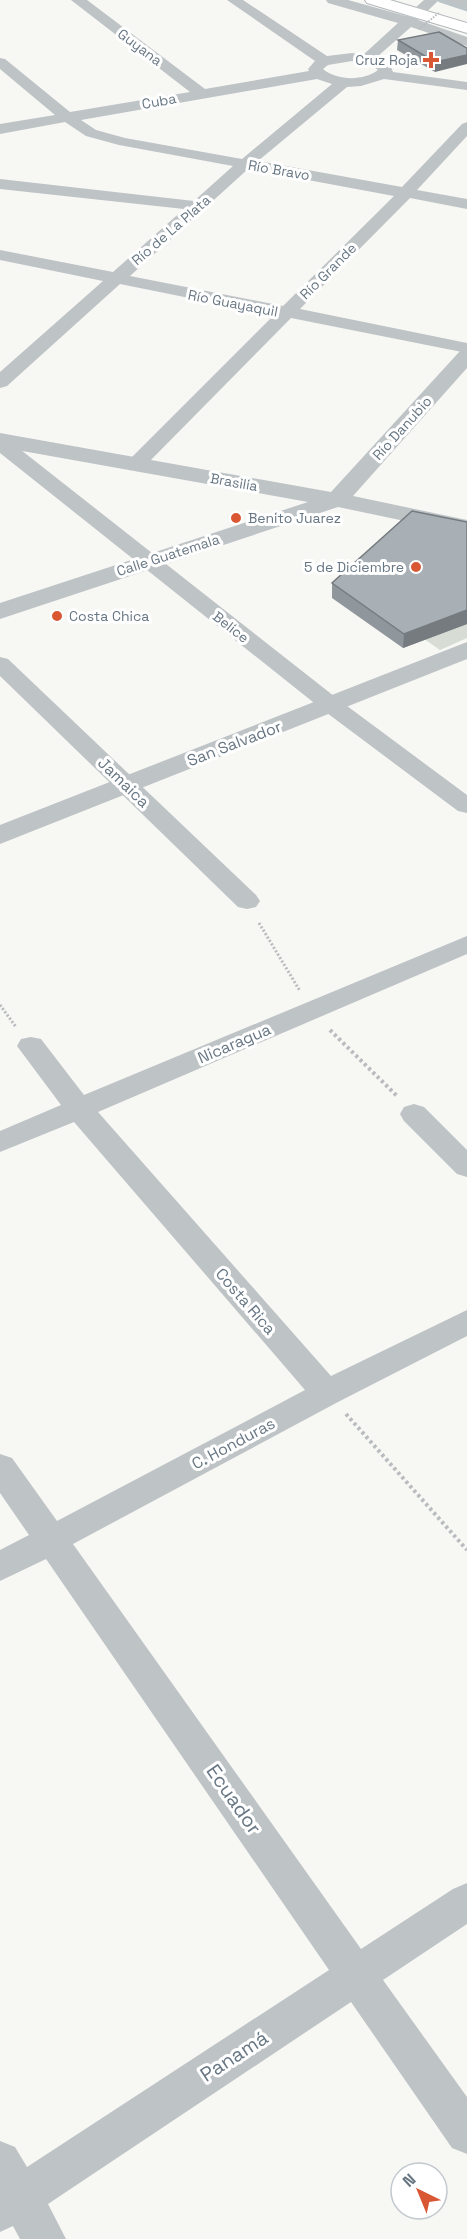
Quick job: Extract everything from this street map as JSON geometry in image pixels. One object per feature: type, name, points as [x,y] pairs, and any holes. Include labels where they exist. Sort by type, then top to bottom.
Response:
[{"type":"main road","points":[[373,0],[467,28]]},
{"type":"street","name":"Guyana","points":[[78,0],[201,93]]},
{"type":"street","points":[[234,0],[321,68],[344,82],[368,81],[383,75],[467,86]]},
{"type":"street","points":[[333,0],[420,13],[467,42]]},
{"type":"street","points":[[453,0],[467,5]]},
{"type":"street","points":[[383,75],[385,68],[367,59],[420,13]]},
{"type":"street","name":"Cuba","points":[[0,129],[201,93],[321,68],[336,58],[367,59]]},
{"type":"street","name":"Río Bravo","points":[[0,62],[67,117],[91,132],[124,142],[467,204]]},
{"type":"street","name":"Río de La Plata","points":[[0,382],[245,164],[344,82]]},
{"type":"street","name":"Río Grande","points":[[136,464],[406,193],[467,127]]},
{"type":"street","points":[[0,184],[198,206]]},
{"type":"street","name":"Río Guayaquil","points":[[0,255],[467,348]]},
{"type":"street","name":"Río Danubio","points":[[337,500],[467,355]]},
{"type":"street","name":"Brasilia","points":[[0,442],[337,500],[467,527]]},
{"type":"street","name":"Belice","points":[[0,442],[147,562],[331,705],[467,806]]},
{"type":"street","name":"Calle Guatemala","points":[[0,611],[337,500]]},
{"type":"street","name":"San Salvador","points":[[0,835],[467,650]]},
{"type":"street","name":"Jamaica","points":[[0,664],[247,901]]},
{"type":"street","name":"Nicaragua","points":[[0,1142],[467,944]]},
{"type":"street","name":"Costa Rica","points":[[31,1046],[78,1108],[327,1393]]},
{"type":"street","points":[[414,1114],[467,1167]]},
{"type":"street","name":"C. Honduras","points":[[0,1567],[327,1393],[467,1322]]},
{"type":"street","name":"Ecuador","points":[[0,1467],[467,2133]]},
{"type":"street","name":"Panamá","points":[[7,2190],[357,1975],[467,1902]]},
{"type":"street","points":[[7,2190],[44,2239]]},
{"type":"path","points":[[420,13],[440,12]]},
{"type":"path","points":[[327,1393],[467,1550]]},
{"type":"shaded area","points":[[467,620],[467,638],[440,650],[407,627]]},
{"type":"building","points":[[439,32],[467,48],[467,55],[435,62],[398,40]]},
{"type":"building","name":"5 de Diciembre","points":[[412,511],[467,522],[467,610],[404,634],[332,583]]},
{"type":"waterway","points":[[440,0],[467,9]]},
{"type":"place","name":"Cruz Roja","points":[[431,60]]},
{"type":"place","name":"Benito Juarez","points":[[236,518]]},
{"type":"place","name":"5 de Diciembre","points":[[416,567]]},
{"type":"place","name":"Costa Chica","points":[[57,616]]}]
